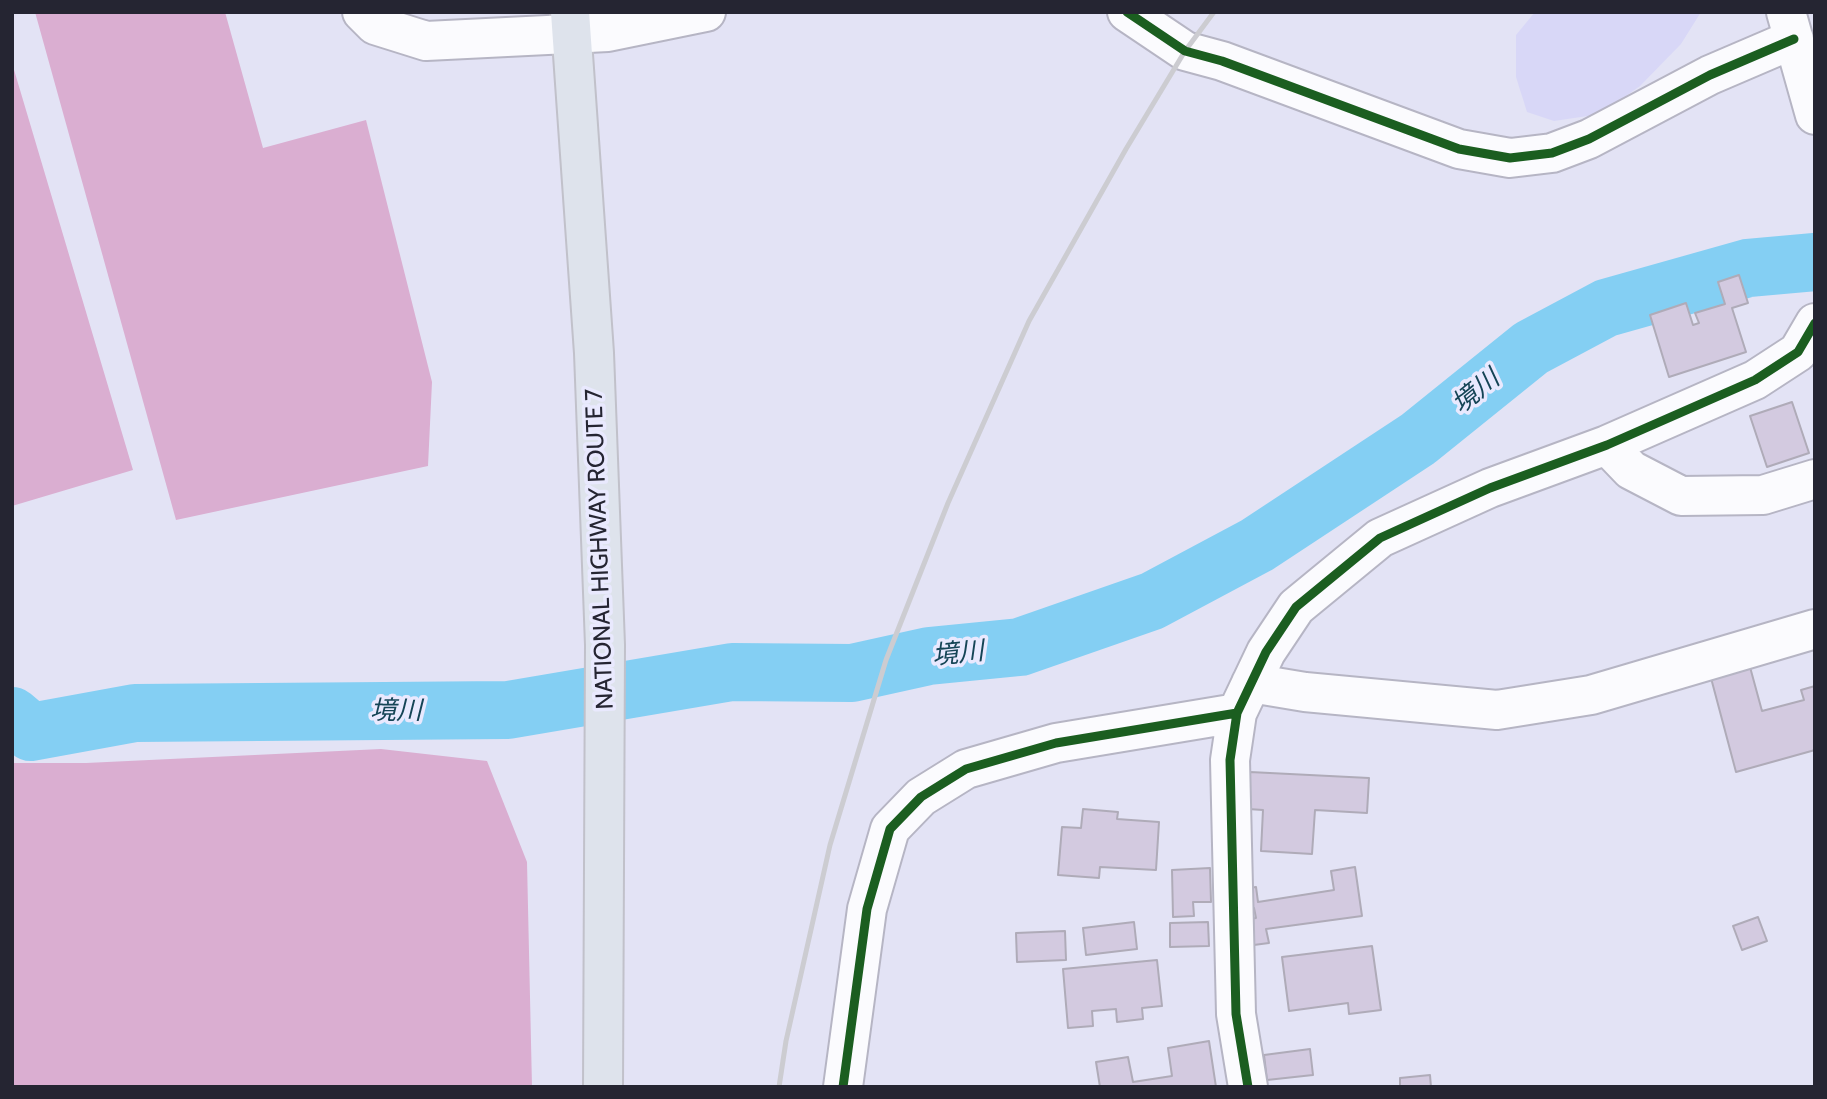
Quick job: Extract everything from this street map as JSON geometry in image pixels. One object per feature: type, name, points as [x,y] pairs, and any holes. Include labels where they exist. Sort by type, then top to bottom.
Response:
[{"type":"highway","name":"NATIONAL HIGHWAY ROUTE 7","points":[[570,24],[594,353],[605,645],[603,1087]]},
{"type":"street","points":[[362,12],[375,25],[426,41],[570,24],[618,30],[706,12]]},
{"type":"street","points":[[1128,12],[1185,51],[1222,61],[1459,149],[1510,158],[1552,153],[1589,139],[1710,75],[1790,25],[1815,115]]},
{"type":"street","points":[[1248,1087],[1236,1014],[1230,760],[1244,698],[1266,652],[1296,607],[1380,538],[1490,488],[1607,445],[1755,380],[1798,352],[1815,323]]},
{"type":"street","points":[[1607,445],[1631,470],[1681,496],[1763,495],[1815,479]]},
{"type":"street","points":[[843,1087],[867,909],[890,829],[921,797],[966,769],[1056,743],[1244,698],[1305,692],[1497,710],[1591,695],[1815,629]]},
{"type":"shaded area","points":[[35,12],[225,12],[263,148],[366,120],[432,382],[428,466],[176,520]]},
{"type":"shaded area","points":[[1535,12],[1701,12],[1681,44],[1640,86],[1601,114],[1554,121],[1527,112],[1516,77],[1516,35]]},
{"type":"shaded area","points":[[12,63],[133,470],[12,506]]},
{"type":"shaded area","points":[[381,749],[487,761],[527,862],[532,1087],[12,1087],[12,763],[86,763]]},
{"type":"building","points":[[1739,275],[1748,303],[1732,308],[1746,352],[1669,377],[1650,315],[1686,303],[1693,325],[1699,323],[1695,313],[1725,304],[1718,282]]},
{"type":"building","points":[[1792,402],[1809,453],[1767,467],[1750,416]]},
{"type":"building","points":[[1750,667],[1762,711],[1804,700],[1801,690],[1815,686],[1815,750],[1736,772],[1711,678]]},
{"type":"building","points":[[1250,772],[1369,778],[1367,813],[1315,810],[1312,854],[1261,851],[1263,810],[1248,809]]},
{"type":"building","points":[[1083,809],[1118,812],[1117,819],[1159,822],[1156,870],[1100,867],[1099,878],[1058,875],[1062,827],[1081,828]]},
{"type":"building","points":[[1355,867],[1362,916],[1266,929],[1269,943],[1246,946],[1242,920],[1256,918],[1254,908],[1246,909],[1243,889],[1256,887],[1258,902],[1334,890],[1331,871]]},
{"type":"building","points":[[1210,868],[1211,902],[1193,902],[1194,916],[1173,917],[1172,870]]},
{"type":"building","points":[[1758,917],[1767,941],[1742,950],[1733,926]]},
{"type":"building","points":[[1134,922],[1137,949],[1086,955],[1083,928]]},
{"type":"building","points":[[1208,922],[1209,946],[1170,947],[1170,923]]},
{"type":"building","points":[[1065,931],[1066,960],[1017,962],[1016,933]]},
{"type":"building","points":[[1372,946],[1381,1010],[1349,1014],[1348,1003],[1289,1011],[1282,957]]},
{"type":"building","points":[[1157,960],[1162,1006],[1142,1008],[1143,1019],[1117,1022],[1116,1009],[1092,1011],[1093,1026],[1068,1028],[1063,969]]},
{"type":"building","points":[[1209,1041],[1216,1087],[1100,1087],[1096,1062],[1128,1057],[1133,1082],[1172,1076],[1168,1048]]},
{"type":"building","points":[[1310,1049],[1313,1075],[1267,1080],[1264,1055]]},
{"type":"building","points":[[1430,1075],[1431,1087],[1400,1087],[1400,1078]]},
{"type":"waterway","name":"境川","points":[[12,716],[31,732],[135,713],[508,710],[732,672],[852,673],[929,656],[1020,647],[1152,601],[1257,545],[1418,439],[1531,348],[1606,308],[1748,268],[1815,262]]},
{"type":"railway","points":[[779,1087],[786,1041],[830,845],[886,660],[948,503],[1029,321],[1126,149],[1185,51],[1214,12]]},
{"type":"cycle path","points":[[1127,12],[1185,51],[1222,61],[1459,149],[1510,158],[1552,153],[1589,139],[1710,75],[1794,39]]},
{"type":"cycle path","points":[[1248,1087],[1236,1014],[1230,760],[1237,713],[1266,652],[1296,607],[1380,538],[1490,488],[1607,445],[1755,380],[1798,352],[1815,323]]},
{"type":"cycle path","points":[[843,1087],[867,909],[890,829],[921,797],[966,769],[1056,743],[1237,713]]}]
